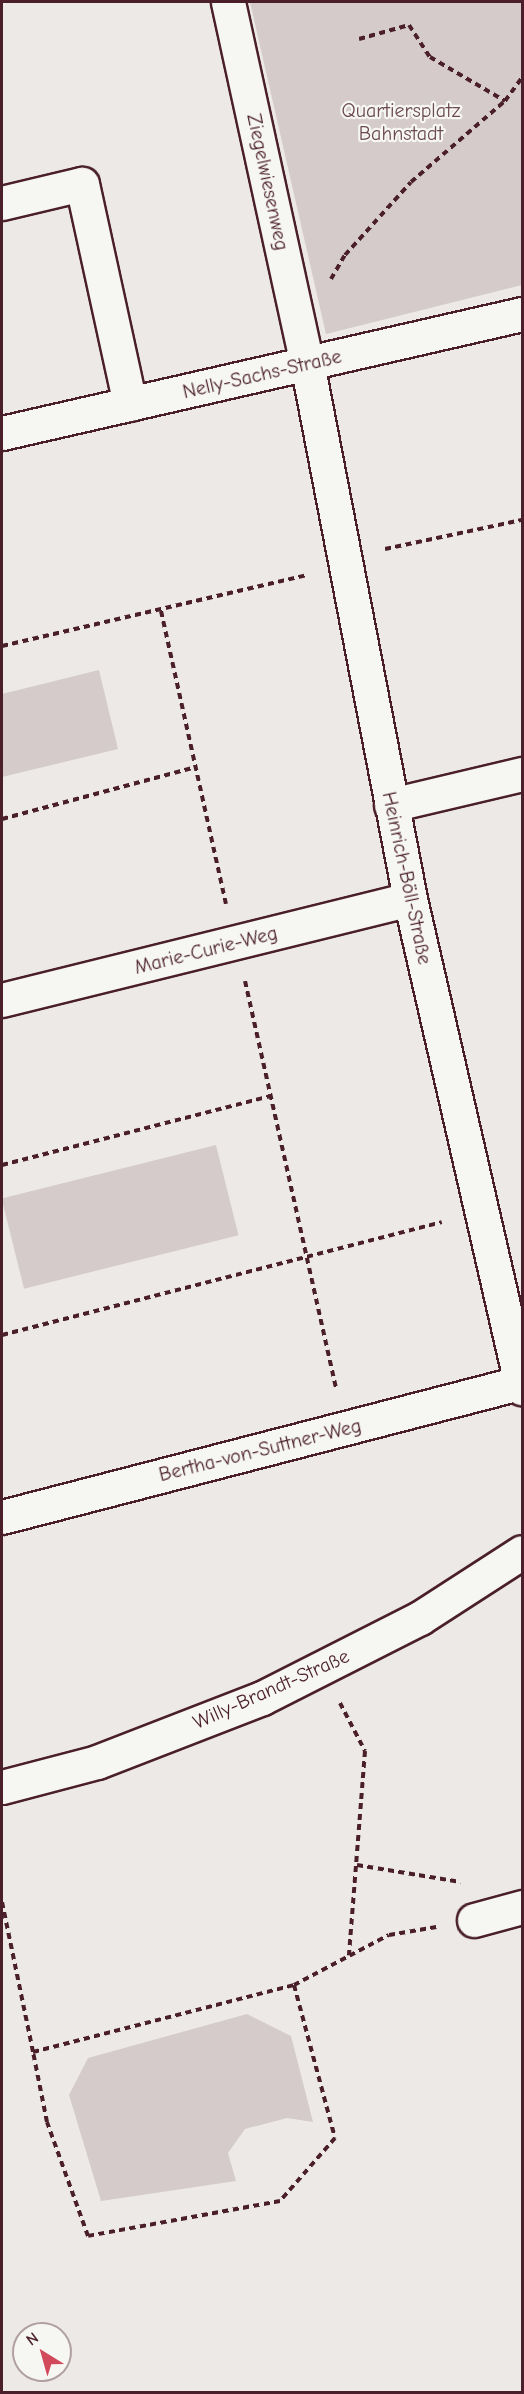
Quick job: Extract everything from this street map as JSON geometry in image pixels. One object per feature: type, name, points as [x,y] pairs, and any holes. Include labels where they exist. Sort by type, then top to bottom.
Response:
[{"type":"street","name":"Ziegelwiesenweg","points":[[228,2],[307,363]]},
{"type":"street","points":[[2,203],[82,184],[130,404]]},
{"type":"street","name":"Nelly-Sachs-Straße","points":[[2,433],[522,314]]},
{"type":"street","name":"Heinrich-Böll-Straße","points":[[307,363],[410,899],[520,1386]]},
{"type":"street","points":[[391,805],[522,774]]},
{"type":"street","name":"Marie-Curie-Weg","points":[[2,1000],[410,899]]},
{"type":"street","name":"Bertha-von-Suttner-Weg","points":[[2,1517],[345,1428],[520,1386]]},
{"type":"street","name":"Willy-Brandt-Straße","points":[[2,1787],[97,1762],[262,1698],[420,1618],[522,1552]]},
{"type":"street","points":[[474,1920],[522,1907]]},
{"type":"path","points":[[359,39],[409,25],[430,57],[505,101]]},
{"type":"path","points":[[300,331],[345,255],[411,182],[505,101],[522,78]]},
{"type":"path","points":[[2,646],[161,611],[346,562],[522,520]]},
{"type":"path","points":[[161,611],[192,768],[236,942],[304,1258],[345,1428]]},
{"type":"path","points":[[2,819],[192,768]]},
{"type":"path","points":[[2,1165],[270,1096]]},
{"type":"path","points":[[2,1335],[481,1212]]},
{"type":"path","points":[[322,1667],[365,1750],[349,1956]]},
{"type":"path","points":[[33,2052],[294,1985],[389,1935],[474,1920],[463,1882],[357,1865]]},
{"type":"path","points":[[2,1902],[47,2122],[88,2236],[280,2201],[335,2138],[294,1985]]},
{"type":"green space","name":"Quartiersplatz Bahnstadt","points":[[250,2],[522,2],[522,285],[326,334]]},
{"type":"green space","points":[[99,670],[118,749],[2,777],[2,694]]},
{"type":"green space","points":[[216,1145],[238,1235],[24,1289],[2,1198]]},
{"type":"green space","points":[[247,2014],[291,2036],[313,2122],[287,2118],[245,2129],[228,2153],[236,2181],[101,2201],[69,2095],[88,2058]]}]
